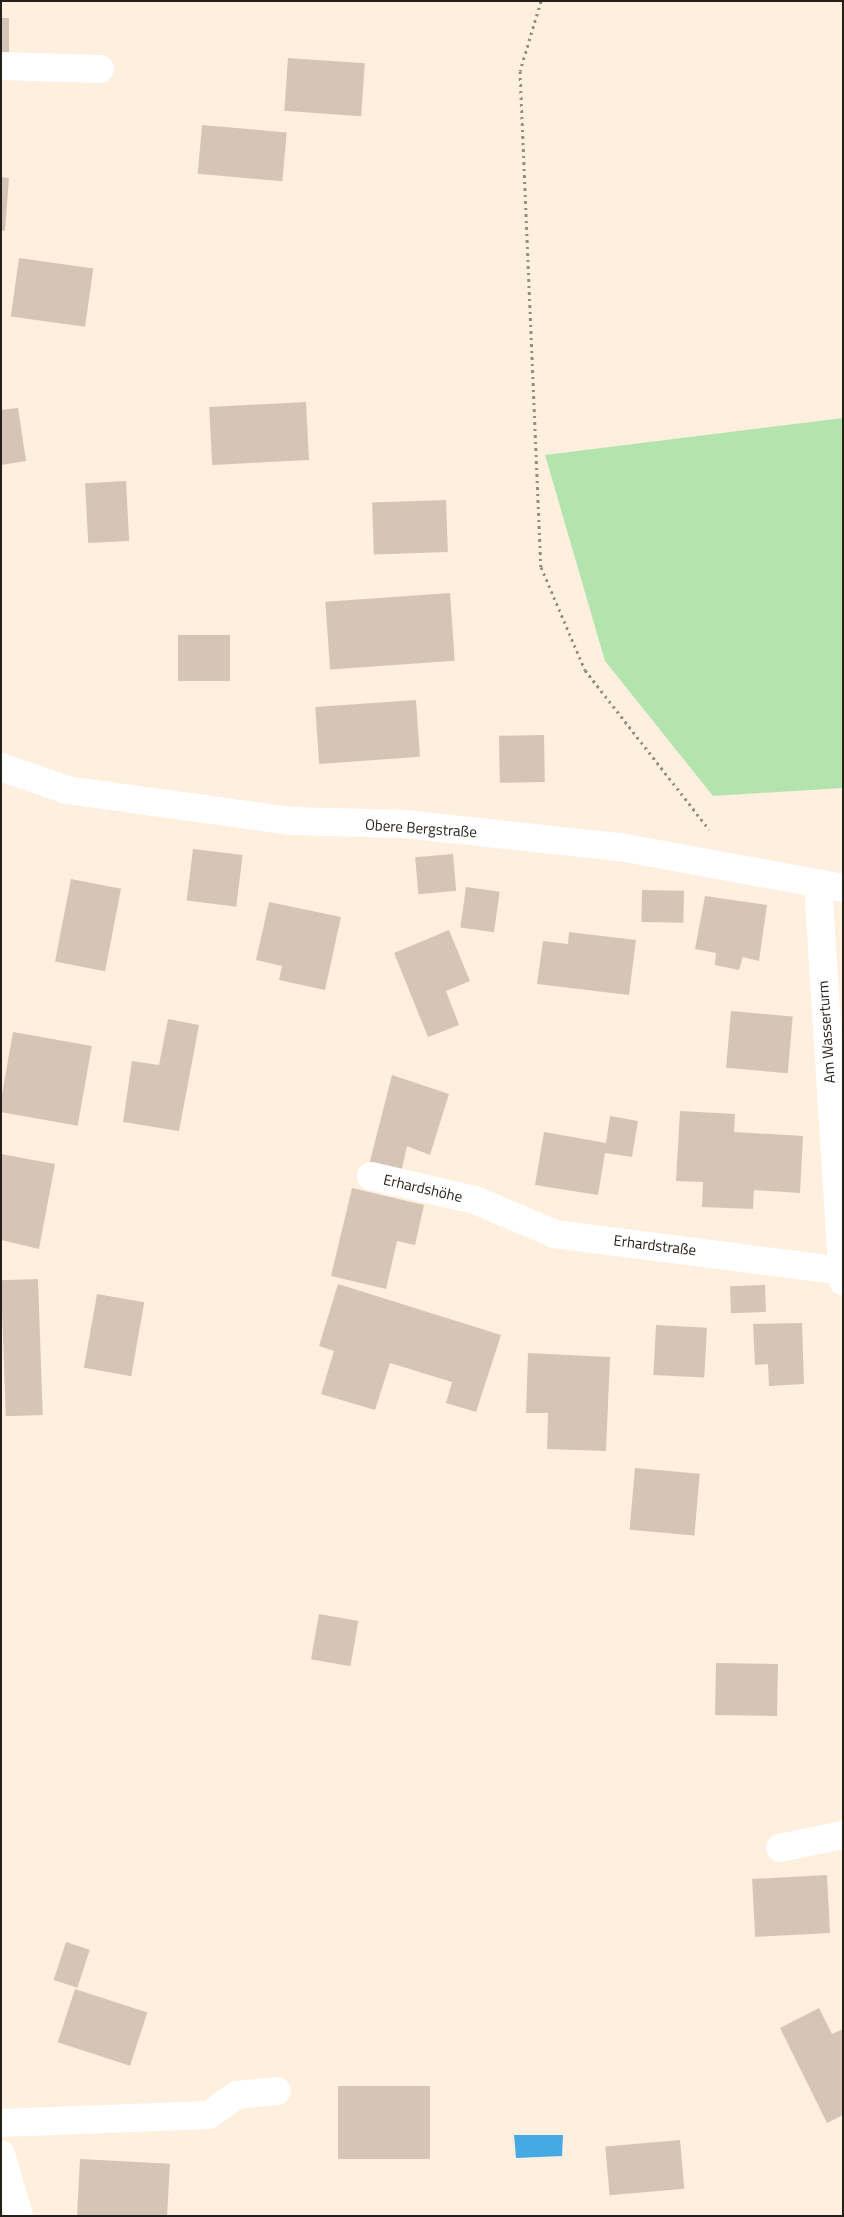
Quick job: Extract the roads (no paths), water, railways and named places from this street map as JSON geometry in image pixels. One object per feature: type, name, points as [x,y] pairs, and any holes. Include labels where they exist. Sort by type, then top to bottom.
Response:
[{"type":"street","points":[[1,66],[100,69]]},
{"type":"street","name":"Obere Bergstraße","points":[[1,767],[68,790],[292,821],[404,824],[620,847],[723,864],[831,885]]},
{"type":"street","name":"Am Wasserturm","points":[[831,885],[842,1274]]},
{"type":"street","name":"Erhardshöhe","points":[[372,1176],[475,1200]]},
{"type":"street","name":"Erhardstraße","points":[[475,1200],[555,1234],[842,1274]]},
{"type":"street","points":[[780,1848],[843,1836]]},
{"type":"street","points":[[1,2123],[209,2115],[237,2095],[277,2091]]},
{"type":"street","points":[[1,2154],[19,2216]]},
{"type":"water","points":[[514,2135],[563,2135],[562,2156],[516,2158]]}]
